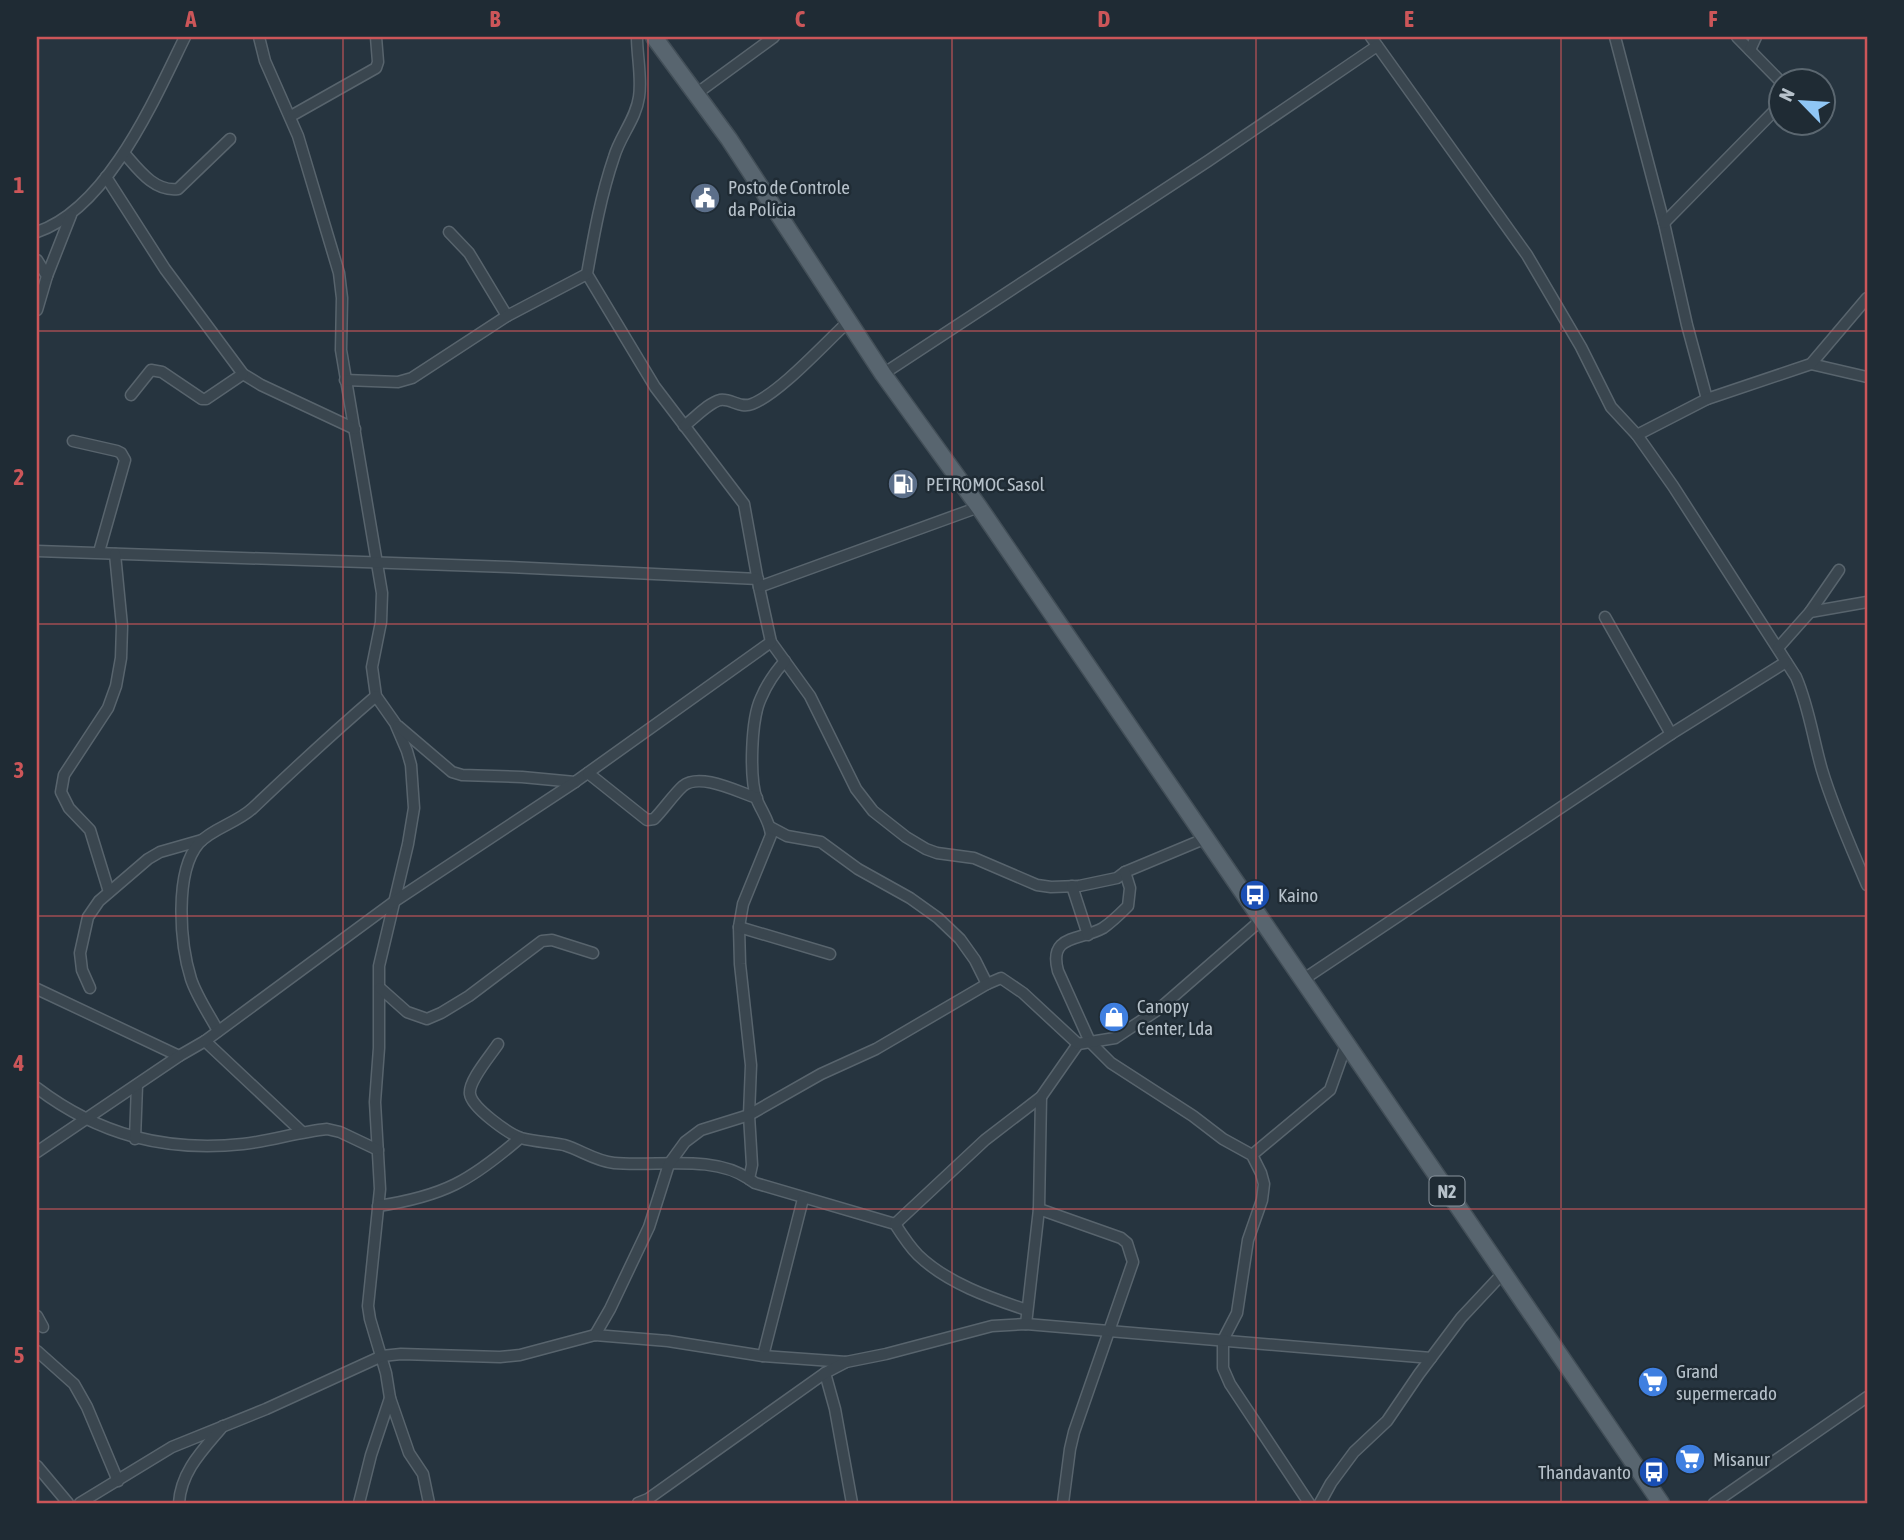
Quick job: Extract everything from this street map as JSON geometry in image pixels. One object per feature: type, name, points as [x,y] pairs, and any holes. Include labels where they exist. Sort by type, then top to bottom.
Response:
[{"type":"main road","name":"N2","points":[[654,37],[775,206],[883,374],[979,507],[1301,981],[1661,1503]]},
{"type":"street","points":[[37,232],[71,215],[106,177],[124,153],[153,103],[185,37]]},
{"type":"street","points":[[259,37],[265,61],[291,116],[339,273],[342,298],[341,350],[345,380],[382,593],[381,622],[372,667],[376,696],[395,723],[452,772],[462,775],[575,782]]},
{"type":"street","points":[[291,116],[376,68],[376,37]]},
{"type":"street","points":[[637,37],[639,95],[635,113],[619,141],[614,157],[596,220],[587,274],[655,387],[744,503],[771,642],[810,696],[856,789],[873,811],[906,837],[937,853],[974,858],[1037,885],[1072,886],[1118,878],[1125,872],[1204,839]]},
{"type":"street","points":[[696,94],[774,37]]},
{"type":"street","points":[[1615,37],[1707,399]]},
{"type":"street","points":[[1737,37],[1768,69]]},
{"type":"street","points":[[1750,50],[1756,37]]},
{"type":"street","points":[[883,374],[1196,169],[1374,41],[1520,244],[1581,347],[1611,407],[1637,435],[1673,486],[1796,677],[1808,708],[1832,803],[1867,886]]},
{"type":"street","points":[[1664,223],[1768,117]]},
{"type":"street","points":[[124,153],[151,181],[171,190],[178,189],[230,139]]},
{"type":"street","points":[[106,177],[165,269],[243,373],[261,385],[355,429]]},
{"type":"street","points":[[37,310],[71,215]]},
{"type":"street","points":[[449,232],[469,253],[507,316]]},
{"type":"street","points":[[37,260],[47,276]]},
{"type":"street","points":[[345,380],[398,382],[412,378],[507,316],[587,274]]},
{"type":"street","points":[[1637,435],[1707,399],[1811,364],[1867,298]]},
{"type":"street","points":[[684,426],[716,401],[748,406],[755,403],[782,384],[848,322]]},
{"type":"street","points":[[1811,364],[1867,377]]},
{"type":"street","points":[[131,395],[151,369],[162,372],[202,399],[206,399],[243,373]]},
{"type":"street","points":[[73,441],[117,451],[125,460],[99,552]]},
{"type":"street","points":[[37,551],[378,563],[758,583],[979,507]]},
{"type":"street","points":[[109,892],[90,830],[69,808],[61,792],[64,775],[108,708],[116,686],[121,658],[122,626],[115,554]]},
{"type":"street","points":[[1777,648],[1810,612],[1839,569]]},
{"type":"street","points":[[1810,612],[1867,602]]},
{"type":"street","points":[[1605,617],[1671,734]]},
{"type":"street","points":[[37,1152],[205,1041],[395,901],[589,773],[771,642]]},
{"type":"street","points":[[750,1178],[751,1065],[740,964],[739,927],[743,904],[771,835],[757,799],[753,754],[756,712],[774,674],[785,661]]},
{"type":"street","points":[[1301,981],[1671,734],[1786,662]]},
{"type":"street","points":[[90,988],[82,970],[80,953],[88,917],[99,901],[160,852],[202,840],[238,820],[376,696]]},
{"type":"street","points":[[395,723],[411,765],[414,808],[379,966],[379,1048],[374,1102],[380,1188],[368,1306],[390,1398],[410,1453],[424,1474],[429,1503]]},
{"type":"street","points":[[589,773],[647,820],[654,819],[691,780],[702,780],[757,799]]},
{"type":"street","points":[[770,827],[787,836],[821,842],[858,869],[910,898],[939,918],[967,950],[987,984]]},
{"type":"street","points":[[202,840],[187,865],[182,884],[184,933],[191,981],[218,1031]]},
{"type":"street","points":[[1125,872],[1130,888],[1128,906],[1104,927],[1062,943],[1057,949],[1055,959],[1063,986],[1090,1042],[1111,1063],[1194,1116],[1223,1139],[1252,1155],[1261,1173],[1264,1190],[1248,1240],[1237,1313],[1223,1340],[1224,1375],[1308,1503]]},
{"type":"street","points":[[1072,886],[1088,935]]},
{"type":"street","points":[[895,1224],[985,1140],[1041,1097],[1078,1044],[1115,1038],[1159,1009],[1260,921]]},
{"type":"street","points":[[739,927],[830,954]]},
{"type":"street","points":[[380,988],[407,1012],[427,1019],[470,996],[542,941],[552,940],[593,953]]},
{"type":"street","points":[[595,1335],[649,1227],[669,1164],[685,1142],[701,1130],[749,1115],[821,1074],[876,1049],[1001,978],[1023,993],[1078,1044]]},
{"type":"street","points":[[37,989],[179,1056]]},
{"type":"street","points":[[205,1041],[302,1132]]},
{"type":"street","points":[[498,1044],[471,1084],[469,1093],[473,1103],[520,1138],[564,1145],[611,1163],[710,1165],[731,1169],[755,1183],[895,1224],[908,1244],[931,1266],[958,1282],[1027,1310]]},
{"type":"street","points":[[1252,1155],[1331,1090],[1346,1045]]},
{"type":"street","points":[[135,1139],[137,1085]]},
{"type":"street","points":[[37,1088],[63,1108],[135,1139],[212,1146],[245,1144],[327,1129],[340,1132],[378,1150]]},
{"type":"street","points":[[1026,1324],[1039,1209],[1041,1097]]},
{"type":"street","points":[[378,1206],[415,1200],[448,1189],[487,1167],[520,1138]]},
{"type":"street","points":[[763,1356],[803,1199]]},
{"type":"street","points":[[1039,1209],[1121,1238],[1127,1243],[1133,1262],[1074,1432],[1063,1503]]},
{"type":"street","points":[[1320,1503],[1354,1452],[1387,1421],[1461,1318],[1504,1272]]},
{"type":"street","points":[[37,1316],[43,1327]]},
{"type":"street","points":[[80,1503],[172,1447],[266,1409],[382,1356],[510,1356],[538,1352],[595,1335],[668,1341],[763,1356],[846,1362],[992,1326],[1026,1324],[1431,1358]]},
{"type":"street","points":[[37,1351],[74,1384],[87,1407],[118,1481]]},
{"type":"street","points":[[645,1502],[825,1373],[846,1362]]},
{"type":"street","points":[[825,1373],[835,1409],[852,1503]]},
{"type":"street","points":[[1714,1503],[1867,1397]]},
{"type":"street","points":[[359,1503],[390,1398]]},
{"type":"street","points":[[179,1503],[180,1488],[185,1475],[223,1425]]},
{"type":"street","points":[[37,1466],[68,1503]]},
{"type":"place","name":"Posto de Controle da Polícia","points":[[705,198]]},
{"type":"place","name":"PETROMOC Sasol","points":[[903,484]]},
{"type":"place","name":"Kaino","points":[[1255,895]]},
{"type":"place","name":"Canopy Center, Lda","points":[[1114,1017]]},
{"type":"place","name":"Grand supermercado","points":[[1653,1382]]},
{"type":"place","name":"Misanur","points":[[1690,1459]]},
{"type":"place","name":"Thandavanto","points":[[1654,1472]]}]
